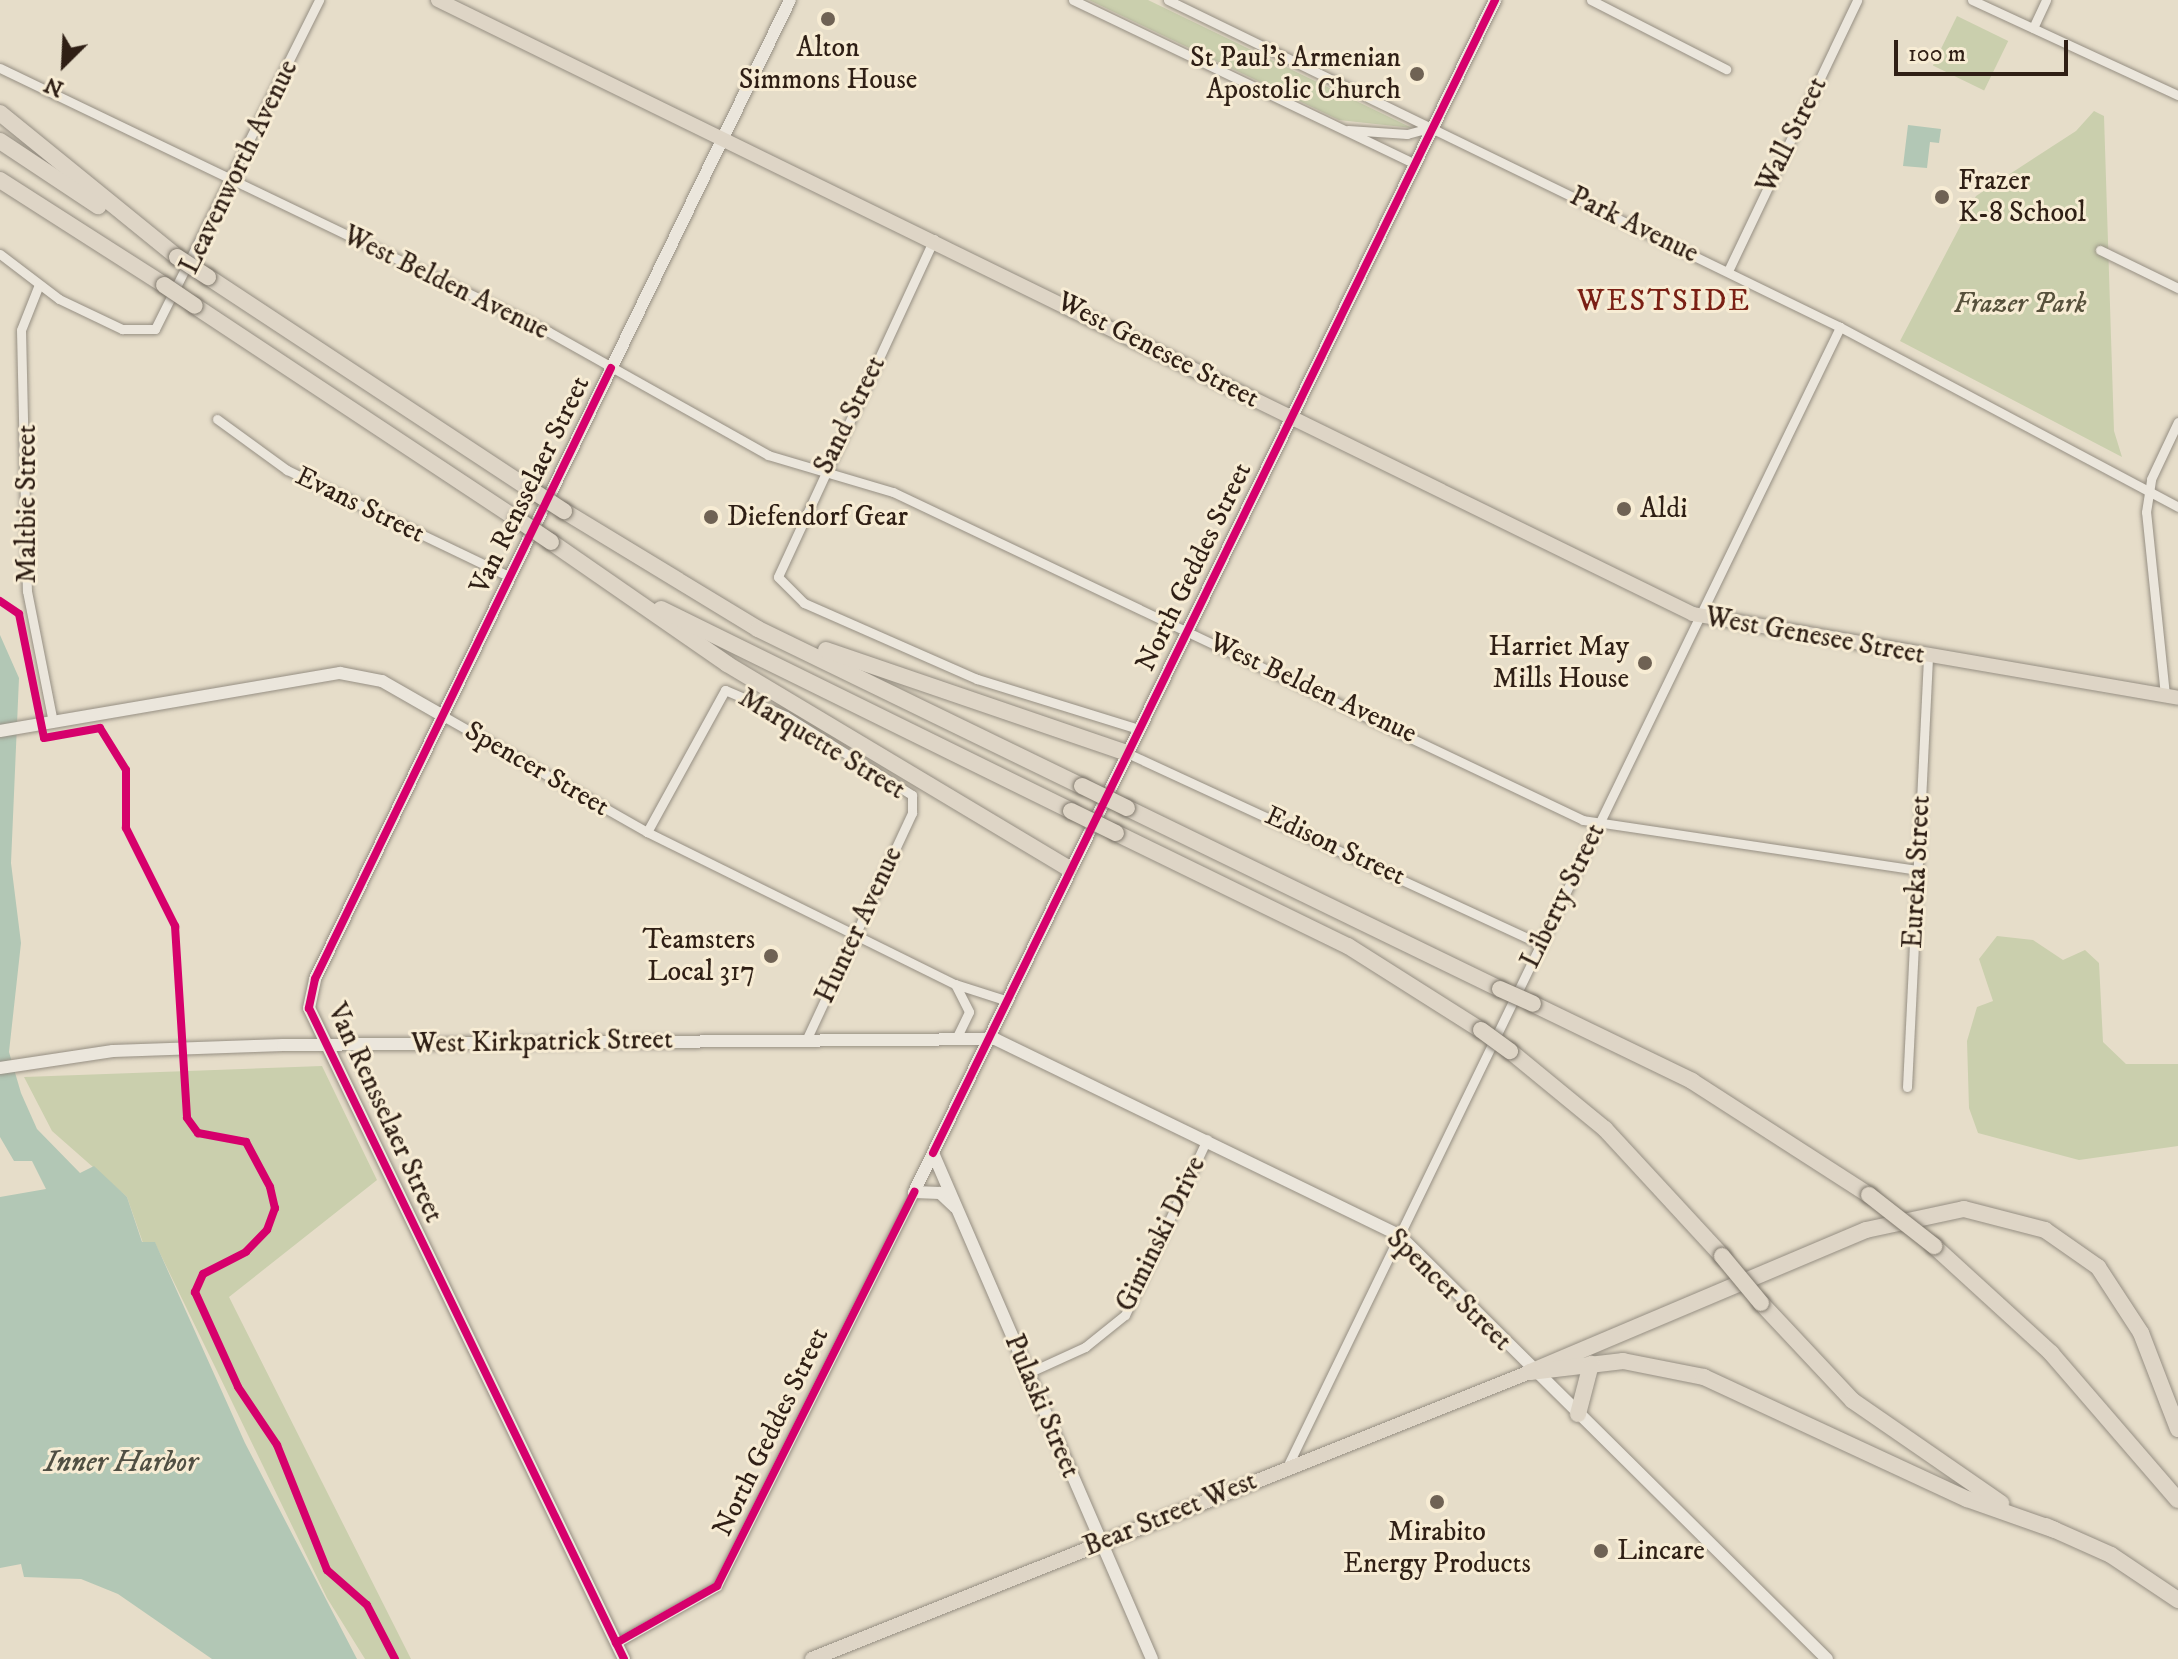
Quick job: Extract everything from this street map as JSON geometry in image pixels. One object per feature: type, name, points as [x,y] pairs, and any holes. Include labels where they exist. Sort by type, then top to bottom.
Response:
[{"type":"highway","points":[[0,113],[177,257]]},
{"type":"highway","points":[[0,141],[533,491],[721,607],[1127,808],[1692,1081],[1869,1195],[1934,1246],[2051,1353],[2178,1500]]},
{"type":"highway","points":[[0,173],[59,216]]},
{"type":"highway","points":[[0,180],[618,585],[727,664],[1069,869]]},
{"type":"highway","points":[[618,585],[1348,946],[1481,1030],[1605,1129],[1761,1303],[1898,1437],[2055,1530]]},
{"type":"highway","points":[[721,607],[892,675],[1127,753]]},
{"type":"highway","points":[[1530,1372],[1866,1230],[1964,1209],[2045,1230],[2098,1267],[2141,1333],[2178,1429]]},
{"type":"highway","points":[[1530,1372],[1623,1361],[1704,1377],[1967,1499],[2055,1530],[2111,1555],[2178,1600]]},
{"type":"highway","points":[[1578,1414],[1591,1364]]},
{"type":"main road","name":"West Genesee Street","points":[[438,0],[934,239],[1699,616],[2171,696]]},
{"type":"main road","name":"Bear Street West","points":[[812,1659],[1288,1465],[1530,1372]]},
{"type":"street","name":"Leavenworth Avenue","points":[[38,287],[122,329],[152,330],[233,179],[319,0]]},
{"type":"street","name":"Van Rensselaer Street","points":[[624,1659],[326,1045],[309,1016],[315,979],[790,0]]},
{"type":"street","points":[[1073,0],[1415,164]]},
{"type":"street","name":"Park Avenue","points":[[1168,0],[1840,327],[2178,507]]},
{"type":"street","name":"North Geddes Street","points":[[616,1643],[717,1586],[1008,1001],[1069,869],[1495,0]]},
{"type":"street","points":[[1591,0],[1726,69]]},
{"type":"street","name":"Wall Street","points":[[1728,271],[1857,0]]},
{"type":"street","points":[[1972,0],[2178,95]]},
{"type":"street","points":[[2033,28],[2046,0]]},
{"type":"street","name":"West Belden Avenue","points":[[0,68],[233,179],[822,476],[893,492],[1598,823],[1917,870]]},
{"type":"street","points":[[1341,129],[1407,134],[1433,127]]},
{"type":"street","name":"Sand Street","points":[[934,239],[778,566],[787,592],[987,683],[1139,729]]},
{"type":"street","points":[[2100,250],[2178,288]]},
{"type":"street","points":[[0,254],[38,287]]},
{"type":"street","name":"Maltbie Street","points":[[38,287],[21,330],[27,591],[53,722]]},
{"type":"street","name":"Liberty Street","points":[[1288,1465],[1840,327]]},
{"type":"street","name":"Evans Street","points":[[217,419],[299,476],[510,577]]},
{"type":"street","points":[[2171,696],[2148,491],[2178,422]]},
{"type":"street","name":"Eureka Street","points":[[1907,1087],[1928,657]]},
{"type":"street","name":"Spencer Street","points":[[0,731],[340,673],[382,681],[647,832],[955,984],[1008,1001]]},
{"type":"street","name":"Marquette Street","points":[[647,832],[717,696],[733,690],[786,716],[912,795],[912,813]]},
{"type":"street","name":"Edison Street","points":[[1127,753],[1540,944]]},
{"type":"street","name":"Hunter Avenue","points":[[807,1038],[912,813]]},
{"type":"street","points":[[955,984],[969,1012],[957,1037]]},
{"type":"street","name":"Spencer Street","points":[[990,1037],[1207,1139],[1400,1236],[1530,1372],[1578,1414],[1827,1659]]},
{"type":"street","name":"West Kirkpatrick Street","points":[[0,1068],[113,1051],[326,1045],[990,1037]]},
{"type":"street","name":"Giminski Drive","points":[[1028,1373],[1085,1347],[1125,1315],[1207,1139]]},
{"type":"street","name":"Pulaski Street","points":[[933,1153],[1152,1659]]},
{"type":"street","points":[[914,1192],[940,1193],[955,1207]]},
{"type":"green space","points":[[1089,0],[1148,0],[1412,128],[1339,120]]},
{"type":"green space","points":[[1957,16],[2008,41],[1984,90],[1933,65]]},
{"type":"green space","name":"Frazer Park","points":[[2094,111],[2104,116],[2114,431],[2122,457],[1900,341],[1976,196],[2076,131]]},
{"type":"green space","points":[[1997,936],[2033,940],[2063,960],[2085,950],[2099,963],[2103,1042],[2126,1064],[2178,1064],[2178,1146],[2079,1160],[1978,1133],[1969,1108],[1967,1041],[1977,1007],[1993,1001],[1979,959]]},
{"type":"green space","points":[[322,1066],[377,1180],[229,1297],[411,1659],[365,1659],[327,1598],[155,1243],[143,1243],[127,1197],[52,1131],[24,1077]]},
{"type":"water","points":[[1908,125],[1941,129],[1939,143],[1930,142],[1927,168],[1903,166]]},
{"type":"water","name":"Inner Harbor","points":[[0,635],[19,678],[11,863],[21,943],[9,1052],[21,1093],[37,1129],[80,1173],[94,1166],[127,1197],[142,1242],[155,1242],[245,1443],[357,1659],[212,1659],[118,1594],[81,1579],[24,1577],[21,1564],[0,1568],[0,1197],[46,1189],[32,1161],[14,1161],[0,1137]]},
{"type":"cycle path","points":[[933,1153],[1495,0]]},
{"type":"cycle path","points":[[611,368],[315,979],[309,1008],[624,1659]]},
{"type":"cycle path","points":[[0,601],[19,614],[44,738],[100,728],[126,770],[126,828],[175,926],[187,1118],[198,1133],[246,1142],[270,1187],[275,1208],[267,1230],[246,1252],[203,1274],[195,1292],[238,1387],[277,1445],[327,1570],[367,1605],[395,1659]]},
{"type":"cycle path","points":[[616,1643],[717,1586],[914,1192]]},
{"type":"place","name":"Alton Simmons House","points":[[828,19]]},
{"type":"place","name":"St Paul's Armenian Apostolic Church","points":[[1417,74]]},
{"type":"place","name":"Frazer K-8 School","points":[[1942,197]]},
{"type":"place","name":"Aldi","points":[[1624,509]]},
{"type":"place","name":"Diefendorf Gear","points":[[711,517]]},
{"type":"place","name":"Harriet May Mills House","points":[[1645,663]]},
{"type":"place","name":"Teamsters Local 317","points":[[771,956]]},
{"type":"place","name":"Mirabito Energy Products","points":[[1437,1502]]},
{"type":"place","name":"Lincare","points":[[1601,1551]]},
{"type":"district","name":"WESTSIDE","points":[[1664,302]]}]
